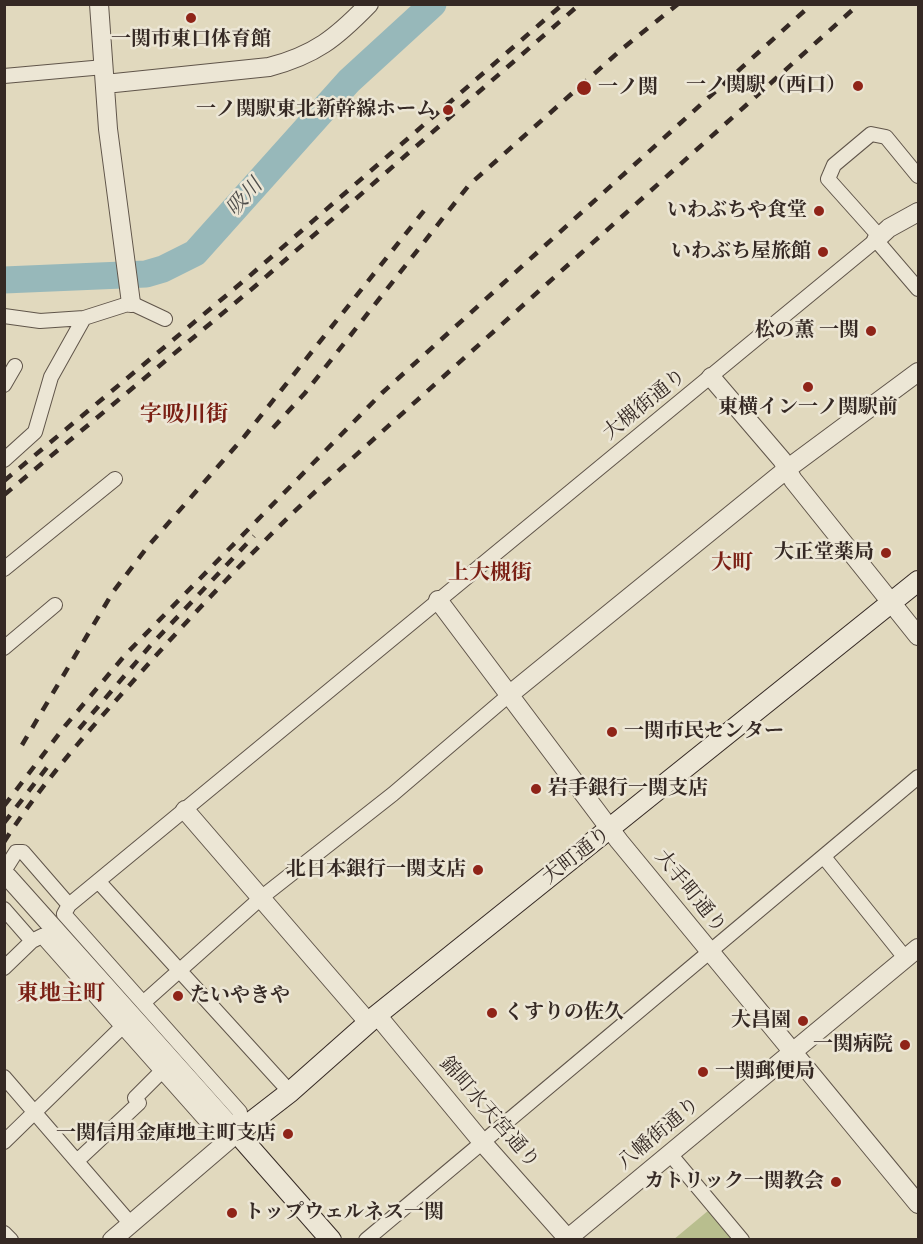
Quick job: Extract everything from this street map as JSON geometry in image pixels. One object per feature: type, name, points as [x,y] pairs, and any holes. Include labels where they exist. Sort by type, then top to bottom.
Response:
[{"type":"main road","name":"大町通り","points":[[237,1133],[290,1092],[372,1019],[611,830],[918,581]]},
{"type":"main road","points":[[237,1133],[331,1239]]},
{"type":"street","points":[[99,4],[108,129],[131,297]]},
{"type":"street","points":[[4,76],[104,76],[269,67],[317,51],[342,33],[369,4]]},
{"type":"street","points":[[918,176],[886,137],[871,134],[834,165],[828,179],[918,289]]},
{"type":"street","points":[[877,238],[918,212]]},
{"type":"street","name":"大槻街通り","points":[[69,905],[877,238]]},
{"type":"street","points":[[4,316],[40,321],[84,318],[131,297]]},
{"type":"street","points":[[131,297],[165,319]]},
{"type":"street","points":[[4,460],[35,432],[51,377],[84,318]]},
{"type":"street","points":[[4,385],[15,366]]},
{"type":"street","points":[[143,1003],[262,897],[393,794],[509,694],[787,469],[918,372]]},
{"type":"street","points":[[711,377],[787,469],[793,480],[918,636]]},
{"type":"street","points":[[4,569],[115,479]]},
{"type":"street","name":"大手町通り","points":[[438,600],[611,830],[918,1204]]},
{"type":"street","points":[[4,648],[55,605]]},
{"type":"street","points":[[366,1239],[918,777]]},
{"type":"street","name":"錦町水天宮通り","points":[[185,810],[568,1239]]},
{"type":"street","points":[[112,1239],[237,1133],[240,1112],[64,914],[69,905],[23,852],[16,852],[6,874],[237,1133]]},
{"type":"street","points":[[824,857],[912,953]]},
{"type":"street","points":[[98,881],[290,1092]]},
{"type":"street","points":[[4,909],[32,940]]},
{"type":"street","points":[[4,968],[32,940],[42,936],[216,1132],[237,1133]]},
{"type":"street","name":"八幡街通り","points":[[568,1239],[912,953]]},
{"type":"street","points":[[4,1142],[122,1027]]},
{"type":"street","points":[[76,1161],[139,1103],[135,1098],[162,1071]]},
{"type":"street","points":[[4,1077],[130,1223]]},
{"type":"street","points":[[670,1154],[742,1239]]},
{"type":"street","points":[[4,1233],[11,1239]]},
{"type":"green space","points":[[709,1210],[733,1240],[673,1240]]},
{"type":"waterway","name":"吸川","points":[[4,280],[146,274],[163,269],[195,253],[349,81],[433,4]]},
{"type":"railway","points":[[4,481],[246,279],[563,4]]},
{"type":"railway","points":[[4,495],[253,288],[580,4]]},
{"type":"railway","points":[[273,428],[305,393],[469,185],[622,49],[678,4]]},
{"type":"railway","points":[[4,806],[65,726],[126,654],[382,393],[812,4]]},
{"type":"railway","points":[[4,842],[47,782],[94,725],[196,612],[292,514],[859,4]]},
{"type":"railway","points":[[22,745],[113,592],[149,545],[244,437],[427,207]]},
{"type":"railway","points":[[79,729],[150,646],[254,536]]},
{"type":"railway","points":[[4,823],[48,766]]},
{"type":"place","name":"一関市東口体育館","points":[[191,18]]},
{"type":"place","name":"一ノ関駅（西口）","points":[[858,86]]},
{"type":"place","name":"一ノ関","points":[[584,88]]},
{"type":"place","name":"一ノ関駅東北新幹線ホーム","points":[[448,110]]},
{"type":"place","name":"いわぶちや食堂","points":[[819,211]]},
{"type":"place","name":"いわぶち屋旅館","points":[[823,252]]},
{"type":"place","name":"松の薫 一関","points":[[871,331]]},
{"type":"place","name":"東横イン一ノ関駅前","points":[[808,387]]},
{"type":"place","name":"大正堂薬局","points":[[886,553]]},
{"type":"place","name":"一関市民センター","points":[[612,732]]},
{"type":"place","name":"岩手銀行一関支店","points":[[536,789]]},
{"type":"place","name":"北日本銀行一関支店","points":[[478,870]]},
{"type":"place","name":"たいやきや","points":[[178,996]]},
{"type":"place","name":"くすりの佐久","points":[[492,1013]]},
{"type":"place","name":"大昌園","points":[[803,1021]]},
{"type":"place","name":"一関病院","points":[[905,1045]]},
{"type":"place","name":"一関郵便局","points":[[703,1072]]},
{"type":"place","name":"一関信用金庫地主町支店","points":[[288,1134]]},
{"type":"place","name":"カトリック一関教会","points":[[836,1182]]},
{"type":"place","name":"トップウェルネス一関","points":[[232,1213]]},
{"type":"district","name":"字吸川街","points":[[184,415]]},
{"type":"district","name":"大町","points":[[732,564]]},
{"type":"district","name":"上大槻街","points":[[490,574]]},
{"type":"district","name":"東地主町","points":[[61,994]]}]
